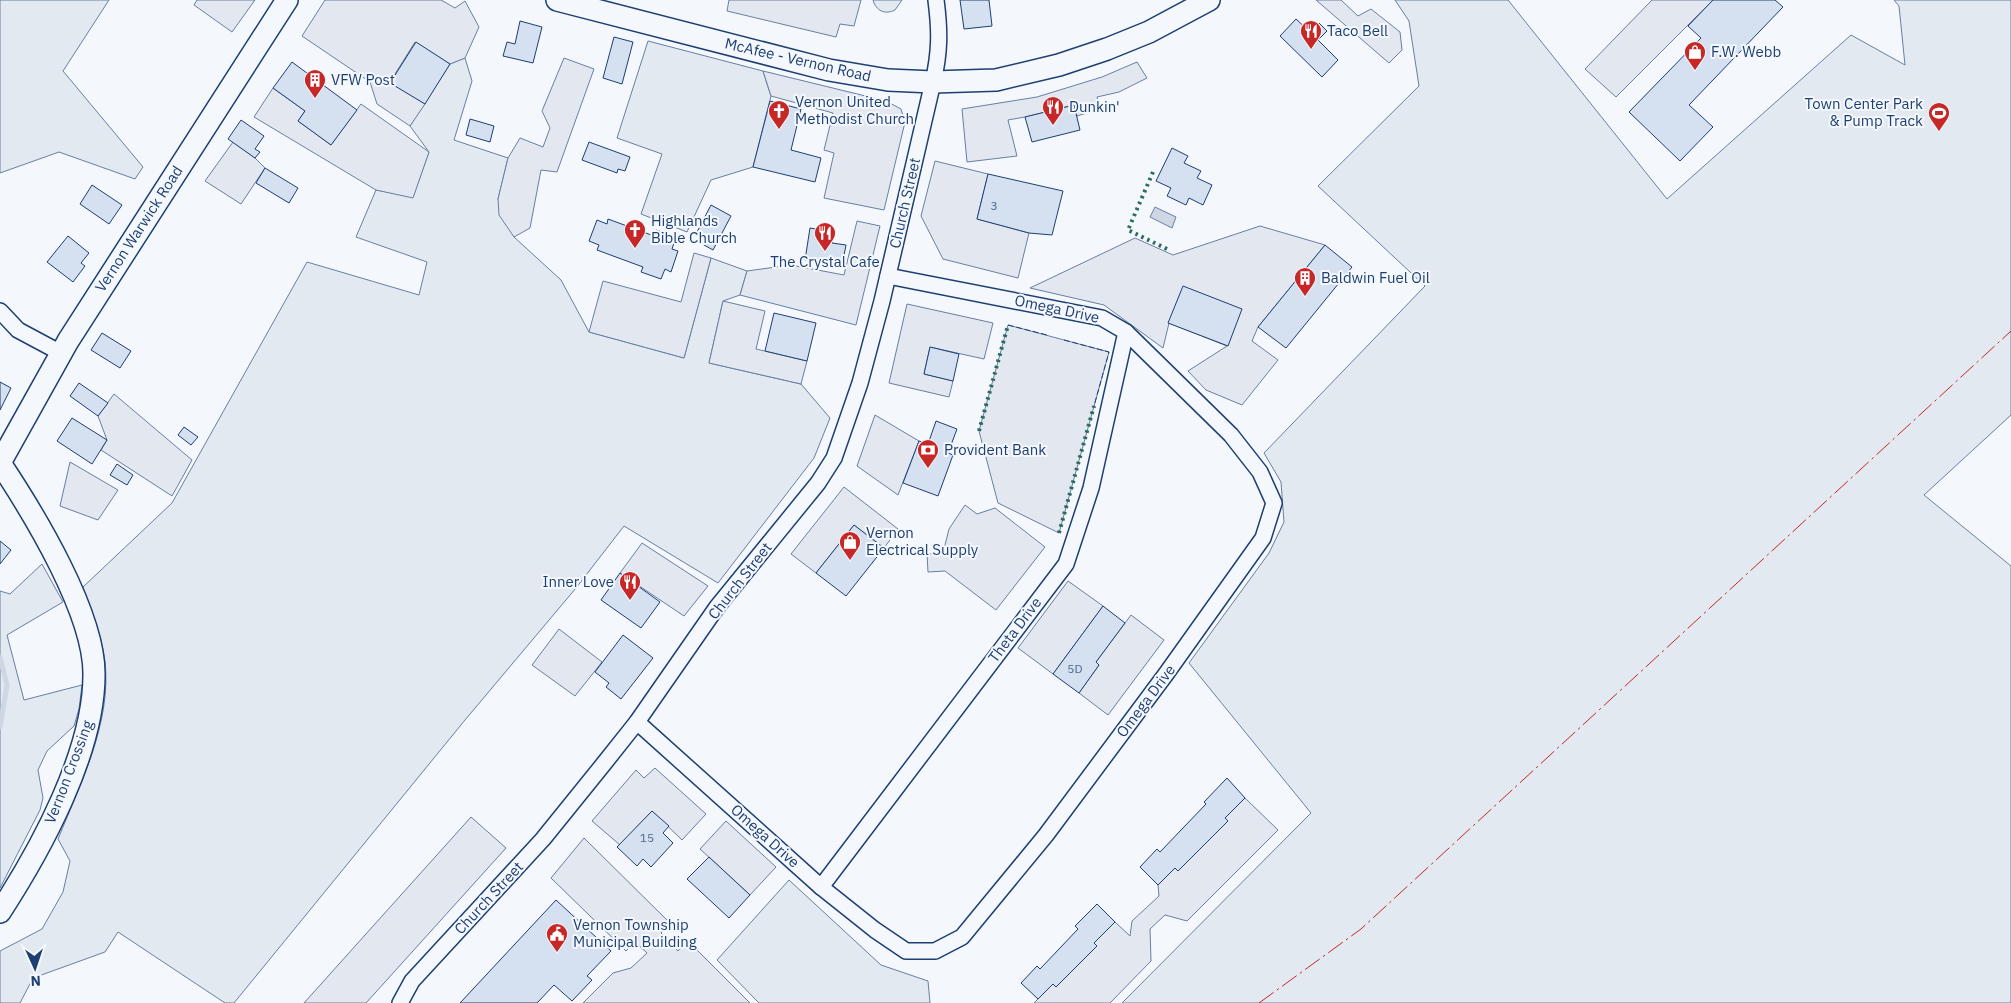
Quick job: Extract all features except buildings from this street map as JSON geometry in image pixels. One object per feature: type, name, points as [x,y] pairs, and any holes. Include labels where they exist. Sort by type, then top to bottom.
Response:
[{"type":"main road","name":"Vernon Warwick Road","points":[[0,463],[60,353],[287,0]]},
{"type":"main road","name":"McAfee - Vernon Road","points":[[557,0],[828,70],[888,80],[933,82],[996,80],[1059,65],[1107,49],[1149,32],[1209,0]]},
{"type":"main road","name":"Vernon Crossing","points":[[0,463],[20,494],[72,591],[89,635],[94,674],[91,713],[80,752],[40,845],[0,912]]},
{"type":"street","name":"Church Street","points":[[400,1003],[412,981],[543,839],[637,722],[717,607],[818,484],[834,458],[860,382],[888,276],[939,56],[939,25],[936,0]]},
{"type":"street","name":"Omega Drive","points":[[637,722],[821,887],[875,930],[906,951],[936,951],[962,936],[1046,835],[1166,674],[1263,538],[1274,503],[1260,472],[1231,436],[1126,332],[1102,318],[888,276]]},
{"type":"street","points":[[0,311],[18,330],[60,353]]},
{"type":"street","name":"Theta Drive","points":[[821,887],[1066,564],[1091,488],[1126,332]]},
{"type":"shaded area","points":[[0,0],[109,0],[63,71],[143,167],[135,179],[59,152],[0,173]]},
{"type":"shaded area","points":[[197,0],[255,0],[232,32],[194,5]]},
{"type":"shaded area","points":[[325,0],[441,0],[455,8],[465,1],[479,27],[465,58],[450,64],[415,42],[390,82],[425,104],[410,126],[377,104],[370,82],[302,36]]},
{"type":"shaded area","points":[[729,0],[861,0],[854,26],[840,24],[836,37],[727,11]]},
{"type":"shaded area","points":[[873,0],[902,0],[895,10],[884,12],[876,7]]},
{"type":"shaded area","points":[[1316,0],[1341,0],[1358,16],[1371,9],[1400,32],[1402,50],[1389,63]]},
{"type":"shaded area","points":[[1395,0],[1508,0],[1667,199],[1851,35],[1905,65],[1899,6],[1894,0],[2011,0],[2011,415],[1924,495],[2011,566],[2011,1003],[1122,1003],[1311,813],[1189,663],[1269,553],[1284,522],[1281,482],[1264,453],[1425,286],[1318,186],[1419,86],[1409,21]]},
{"type":"shaded area","points":[[1652,0],[1713,0],[1616,97],[1585,69]]},
{"type":"shaded area","points":[[648,41],[763,71],[771,96],[753,167],[711,180],[687,232],[641,214],[662,154],[617,138]]},
{"type":"shaded area","points":[[465,58],[472,81],[454,140],[508,158],[498,199],[514,237],[561,280],[589,332],[684,358],[711,258],[747,271],[740,295],[723,301],[709,363],[801,384],[830,418],[814,458],[718,583],[624,526],[576,588],[465,720],[234,1003],[225,1003],[118,932],[105,952],[33,978],[20,1003],[0,1003],[0,951],[42,929],[63,892],[70,861],[58,839],[87,769],[101,719],[106,670],[96,623],[83,587],[172,503],[307,262],[419,295],[427,262],[356,237],[376,190],[413,197],[429,152],[410,126],[450,64]]},
{"type":"shaded area","points":[[564,58],[594,69],[557,172],[541,170],[530,228],[514,237],[499,215],[498,199],[508,158],[520,138],[543,147],[550,128],[542,111]]},
{"type":"shaded area","points":[[1137,62],[1147,78],[1119,92],[1097,97],[1100,109],[1077,116],[1074,105],[1008,120],[1017,156],[967,162],[962,109],[1037,97],[1102,77]]},
{"type":"shaded area","points":[[763,71],[886,101],[901,109],[905,122],[884,210],[824,198],[834,153],[824,150],[833,113],[771,96]]},
{"type":"shaded area","points":[[273,88],[305,111],[298,121],[331,145],[361,104],[429,152],[413,198],[376,190],[254,117]]},
{"type":"shaded area","points":[[233,142],[265,168],[241,204],[205,181]]},
{"type":"shaded area","points":[[935,161],[988,174],[977,219],[1029,233],[1018,278],[943,259],[921,216]]},
{"type":"shaded area","points":[[1155,207],[1176,217],[1172,228],[1150,217]]},
{"type":"shaded area","points":[[857,221],[880,226],[856,325],[740,295],[747,271],[791,265],[844,275]]},
{"type":"shaded area","points":[[1260,226],[1325,245],[1258,327],[1252,341],[1278,360],[1242,405],[1206,390],[1188,371],[1227,346],[1169,323],[1163,348],[1104,305],[1030,288],[1135,238],[1173,255]]},
{"type":"shaded area","points":[[694,253],[711,258],[684,358],[589,332],[603,281],[681,302]]},
{"type":"shaded area","points":[[723,301],[765,311],[756,349],[807,361],[801,384],[709,363]]},
{"type":"shaded area","points":[[907,304],[993,323],[984,359],[930,347],[924,374],[953,381],[949,397],[889,383]]},
{"type":"shaded area","points":[[1008,325],[1109,352],[1059,533],[998,503],[979,431]]},
{"type":"shaded area","points":[[114,394],[192,460],[172,496],[101,450],[107,440],[98,416]]},
{"type":"shaded area","points":[[875,415],[919,441],[898,495],[857,466]]},
{"type":"shaded area","points":[[70,462],[118,490],[98,520],[60,506]]},
{"type":"shaded area","points":[[844,487],[898,529],[884,548],[854,525],[816,573],[791,554]]},
{"type":"shaded area","points":[[965,505],[977,514],[995,508],[1045,547],[996,610],[945,571],[928,572],[927,554],[943,553],[949,529]]},
{"type":"shaded area","points":[[642,543],[708,586],[684,616],[620,573]]},
{"type":"shaded area","points":[[42,564],[63,602],[7,635],[24,700],[82,685],[79,709],[74,726],[47,751],[38,770],[43,798],[40,810],[0,888],[0,591],[10,594]]},
{"type":"shaded area","points":[[1068,581],[1103,606],[1053,674],[1018,648]]},
{"type":"shaded area","points":[[1131,615],[1164,640],[1108,715],[1079,693],[1099,665],[1096,662]]},
{"type":"shaded area","points":[[559,629],[602,662],[575,696],[532,665]]},
{"type":"shaded area","points":[[655,768],[706,814],[682,840],[652,811],[620,845],[592,821],[636,770],[644,778]]},
{"type":"shaded area","points":[[1245,798],[1278,830],[1187,921],[1165,915],[1150,929],[1151,961],[1110,1003],[1034,1003],[1053,984],[1056,987],[1097,946],[1094,943],[1115,922],[1130,936],[1132,921],[1159,896],[1158,885],[1175,868],[1178,871],[1228,821],[1225,818]]},
{"type":"shaded area","points":[[471,817],[506,848],[366,1003],[304,1003]]},
{"type":"shaded area","points":[[726,821],[776,867],[750,895],[700,849]]},
{"type":"shaded area","points":[[584,838],[670,923],[661,933],[678,951],[687,940],[750,1003],[583,1003],[613,973],[631,968],[647,953],[635,942],[626,951],[551,878]]},
{"type":"shaded area","points":[[789,880],[881,965],[928,981],[930,1003],[759,1003],[717,960]]},
{"type":"waterway","points":[[0,657],[7,685],[0,727]]},
{"type":"hedge","points":[[1153,172],[1128,230],[1169,250]]},
{"type":"hedge","points":[[979,431],[1008,325]]},
{"type":"hedge","points":[[1059,533],[1094,406]]},
{"type":"fence","points":[[1008,325],[1047,335]]},
{"type":"fence","points":[[1064,340],[1109,352],[1094,406]]},
{"type":"power","points":[[1259,1003],[1361,929],[2011,331]]},
{"type":"place","name":"Taco Bell","points":[[1311,50]]},
{"type":"place","name":"F.W. Webb","points":[[1695,71]]},
{"type":"place","name":"VFW Post","points":[[315,99]]},
{"type":"place","name":"Dunkin'","points":[[1053,126]]},
{"type":"place","name":"Vernon United Methodist Church","points":[[779,130]]},
{"type":"place","name":"Town Center Park & Pump Track","points":[[1939,132]]},
{"type":"place","name":"Highlands Bible Church","points":[[635,249]]},
{"type":"place","name":"The Crystal Cafe","points":[[825,252]]},
{"type":"place","name":"Baldwin Fuel Oil","points":[[1305,297]]},
{"type":"place","name":"Provident Bank","points":[[928,469]]},
{"type":"place","name":"Vernon Electrical Supply","points":[[850,561]]},
{"type":"place","name":"Inner Love","points":[[630,601]]},
{"type":"place","name":"Vernon Township Municipal Building","points":[[557,953]]}]
